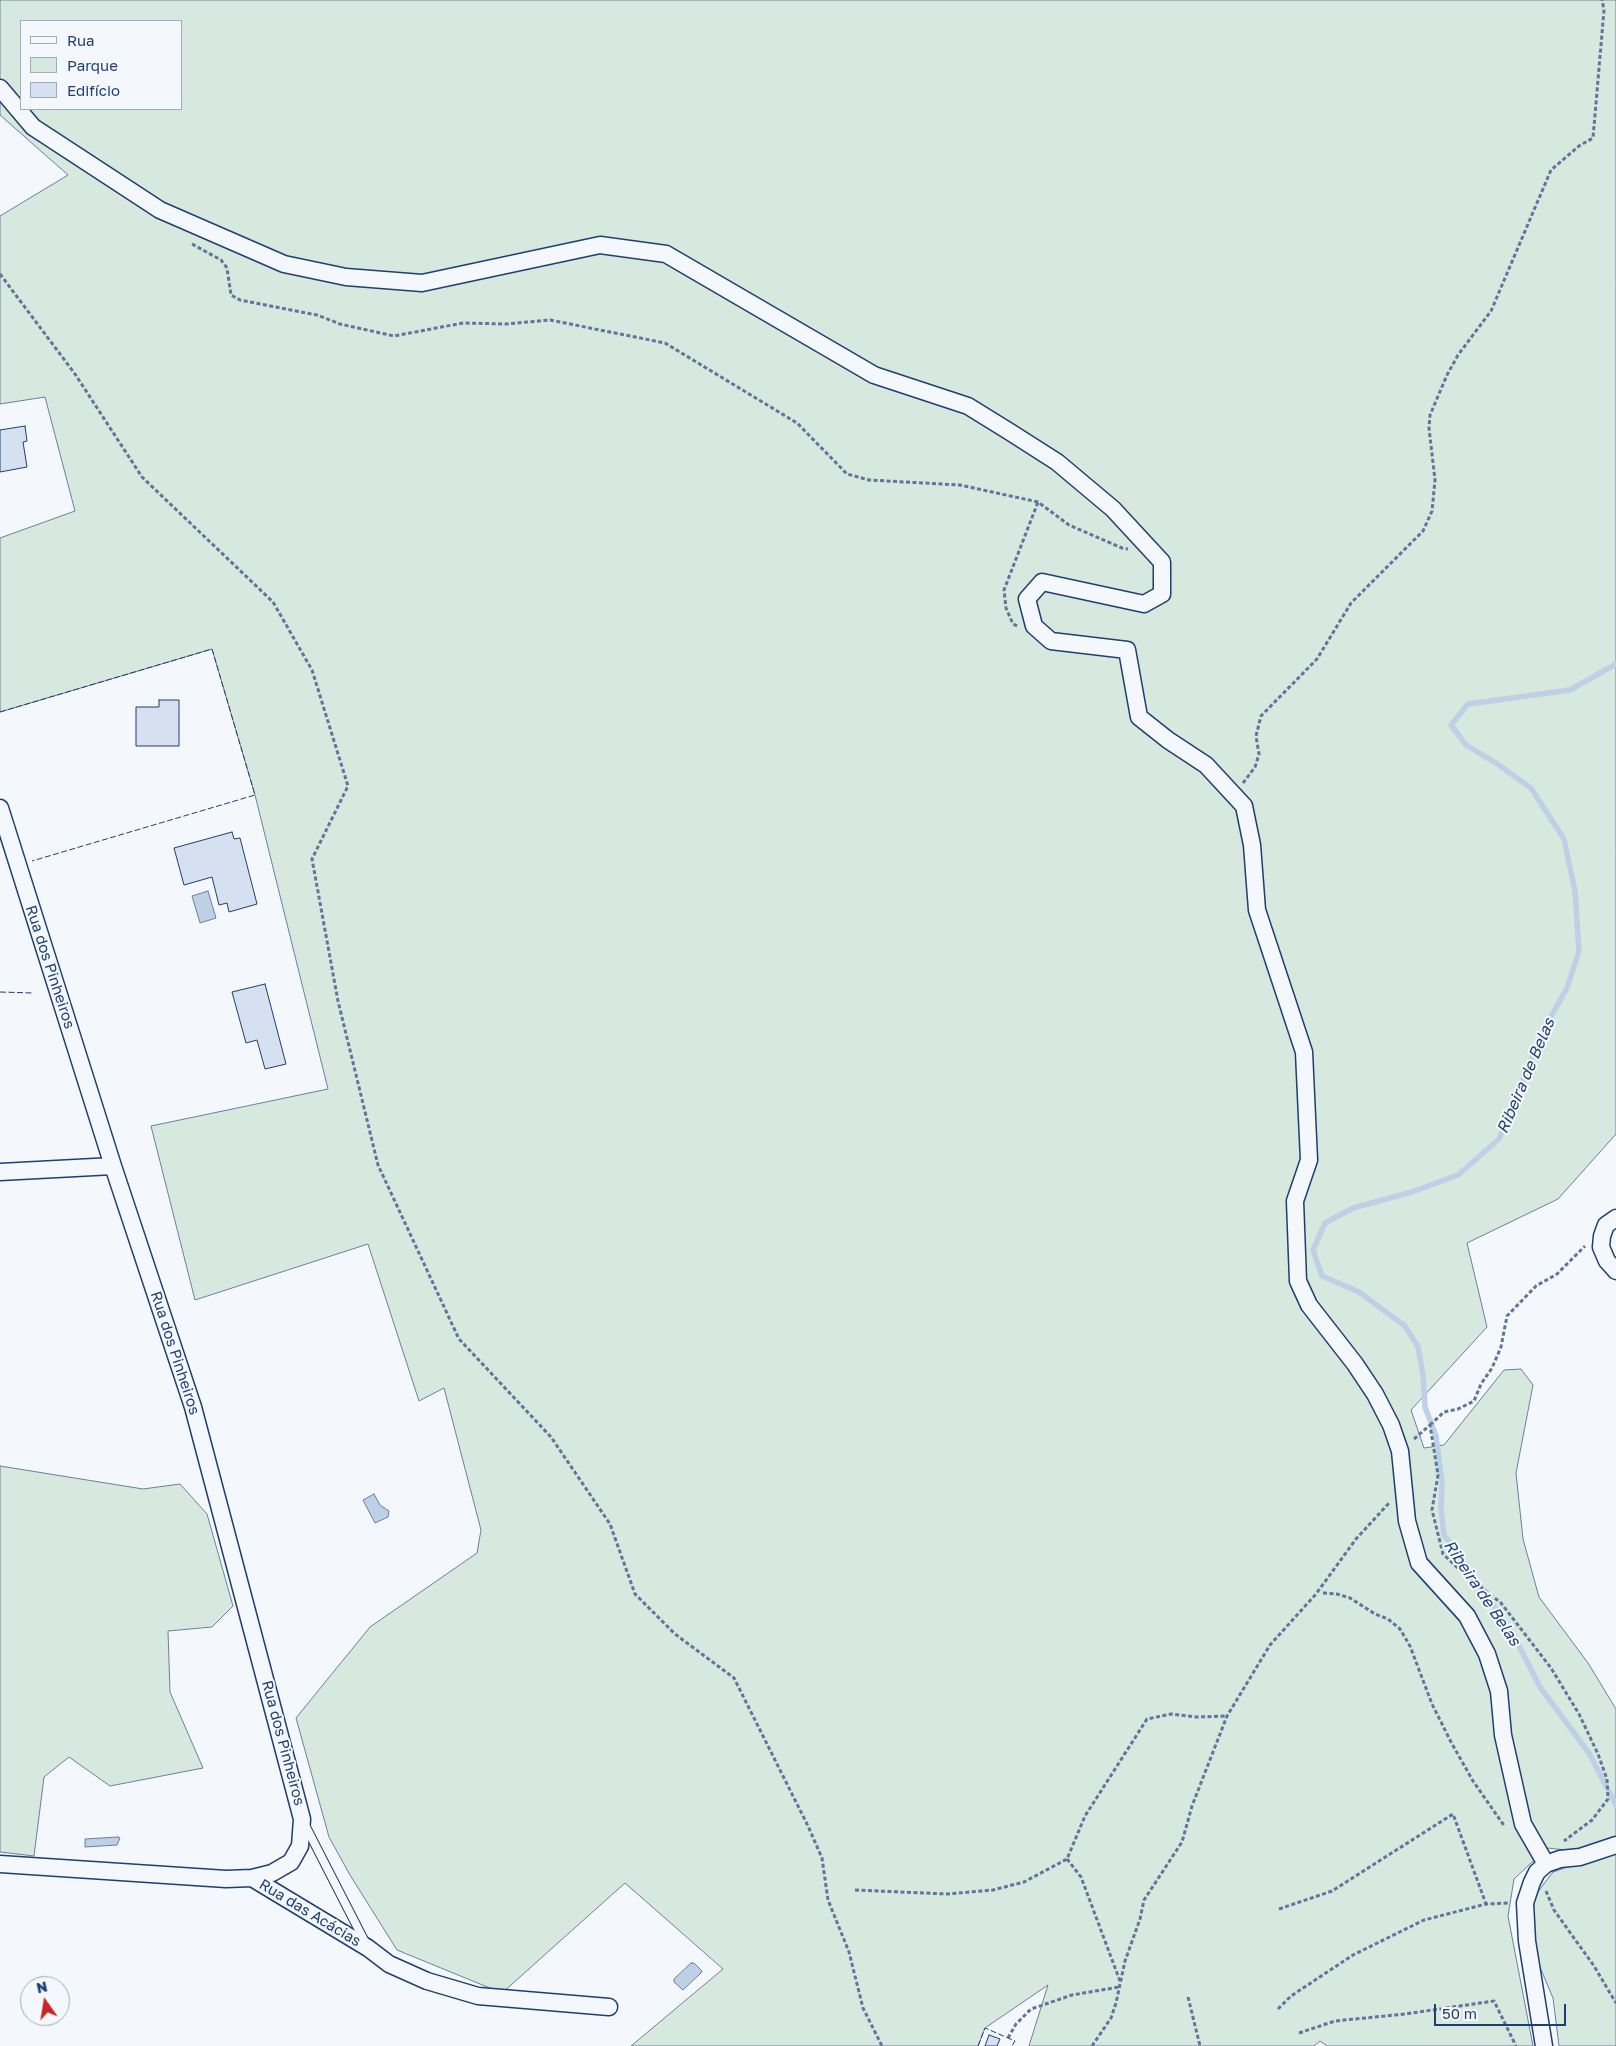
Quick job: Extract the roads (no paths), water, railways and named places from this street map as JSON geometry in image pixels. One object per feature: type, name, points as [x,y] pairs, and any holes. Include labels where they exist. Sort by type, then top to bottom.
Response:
[{"type":"street","points":[[0,88],[33,126],[160,210],[284,264],[346,277],[422,283],[600,245],[666,254],[874,375],[968,406],[1057,462],[1113,509],[1162,562],[1162,594],[1144,604],[1042,582],[1027,599],[1034,626],[1051,642],[1127,650],[1139,717],[1168,740],[1206,765],[1244,806],[1252,845],[1256,910],[1304,1052],[1310,1160],[1295,1201],[1298,1281],[1309,1305],[1355,1364],[1375,1394],[1391,1425],[1400,1451],[1406,1521],[1420,1563],[1467,1616],[1487,1654],[1499,1691],[1503,1735],[1523,1824],[1541,1868]]},
{"type":"street","name":"Rua dos Pinheiros","points":[[0,808],[113,1166],[193,1407],[302,1818],[300,1846],[291,1862],[272,1873],[252,1878]]},
{"type":"street","points":[[0,1172],[113,1166]]},
{"type":"street","points":[[1611,1222],[1602,1236],[1602,1247],[1607,1261],[1616,1271]]},
{"type":"street","points":[[1544,2046],[1526,1941],[1525,1903],[1541,1868],[1560,1859],[1580,1857],[1616,1845]]},
{"type":"street","name":"Rua das Acácias","points":[[0,1864],[226,1879],[252,1878],[368,1948],[389,1964],[420,1978],[478,1996],[609,2007]]},
{"type":"lane","points":[[302,1818],[368,1948]]},
{"type":"water","points":[[208,891],[216,918],[200,923],[192,896]]},
{"type":"water","points":[[374,1494],[380,1505],[389,1511],[388,1517],[375,1523],[363,1500]]},
{"type":"water","points":[[120,1838],[117,1845],[85,1847],[85,1839]]},
{"type":"water","points":[[691,1963],[694,1963],[702,1971],[683,1990],[674,1982],[674,1979]]},
{"type":"waterway","name":"Ribeira de Belas","points":[[1616,664],[1570,690],[1468,704],[1451,725],[1466,745],[1496,763],[1531,788],[1564,839],[1575,891],[1579,951],[1567,988],[1543,1031],[1499,1139],[1458,1175],[1412,1192],[1353,1208],[1325,1223],[1313,1250],[1322,1276],[1359,1292],[1405,1326],[1418,1347],[1423,1375],[1425,1407],[1436,1436],[1442,1482],[1441,1508],[1444,1535],[1511,1630],[1540,1687],[1589,1753],[1616,1805]]}]
